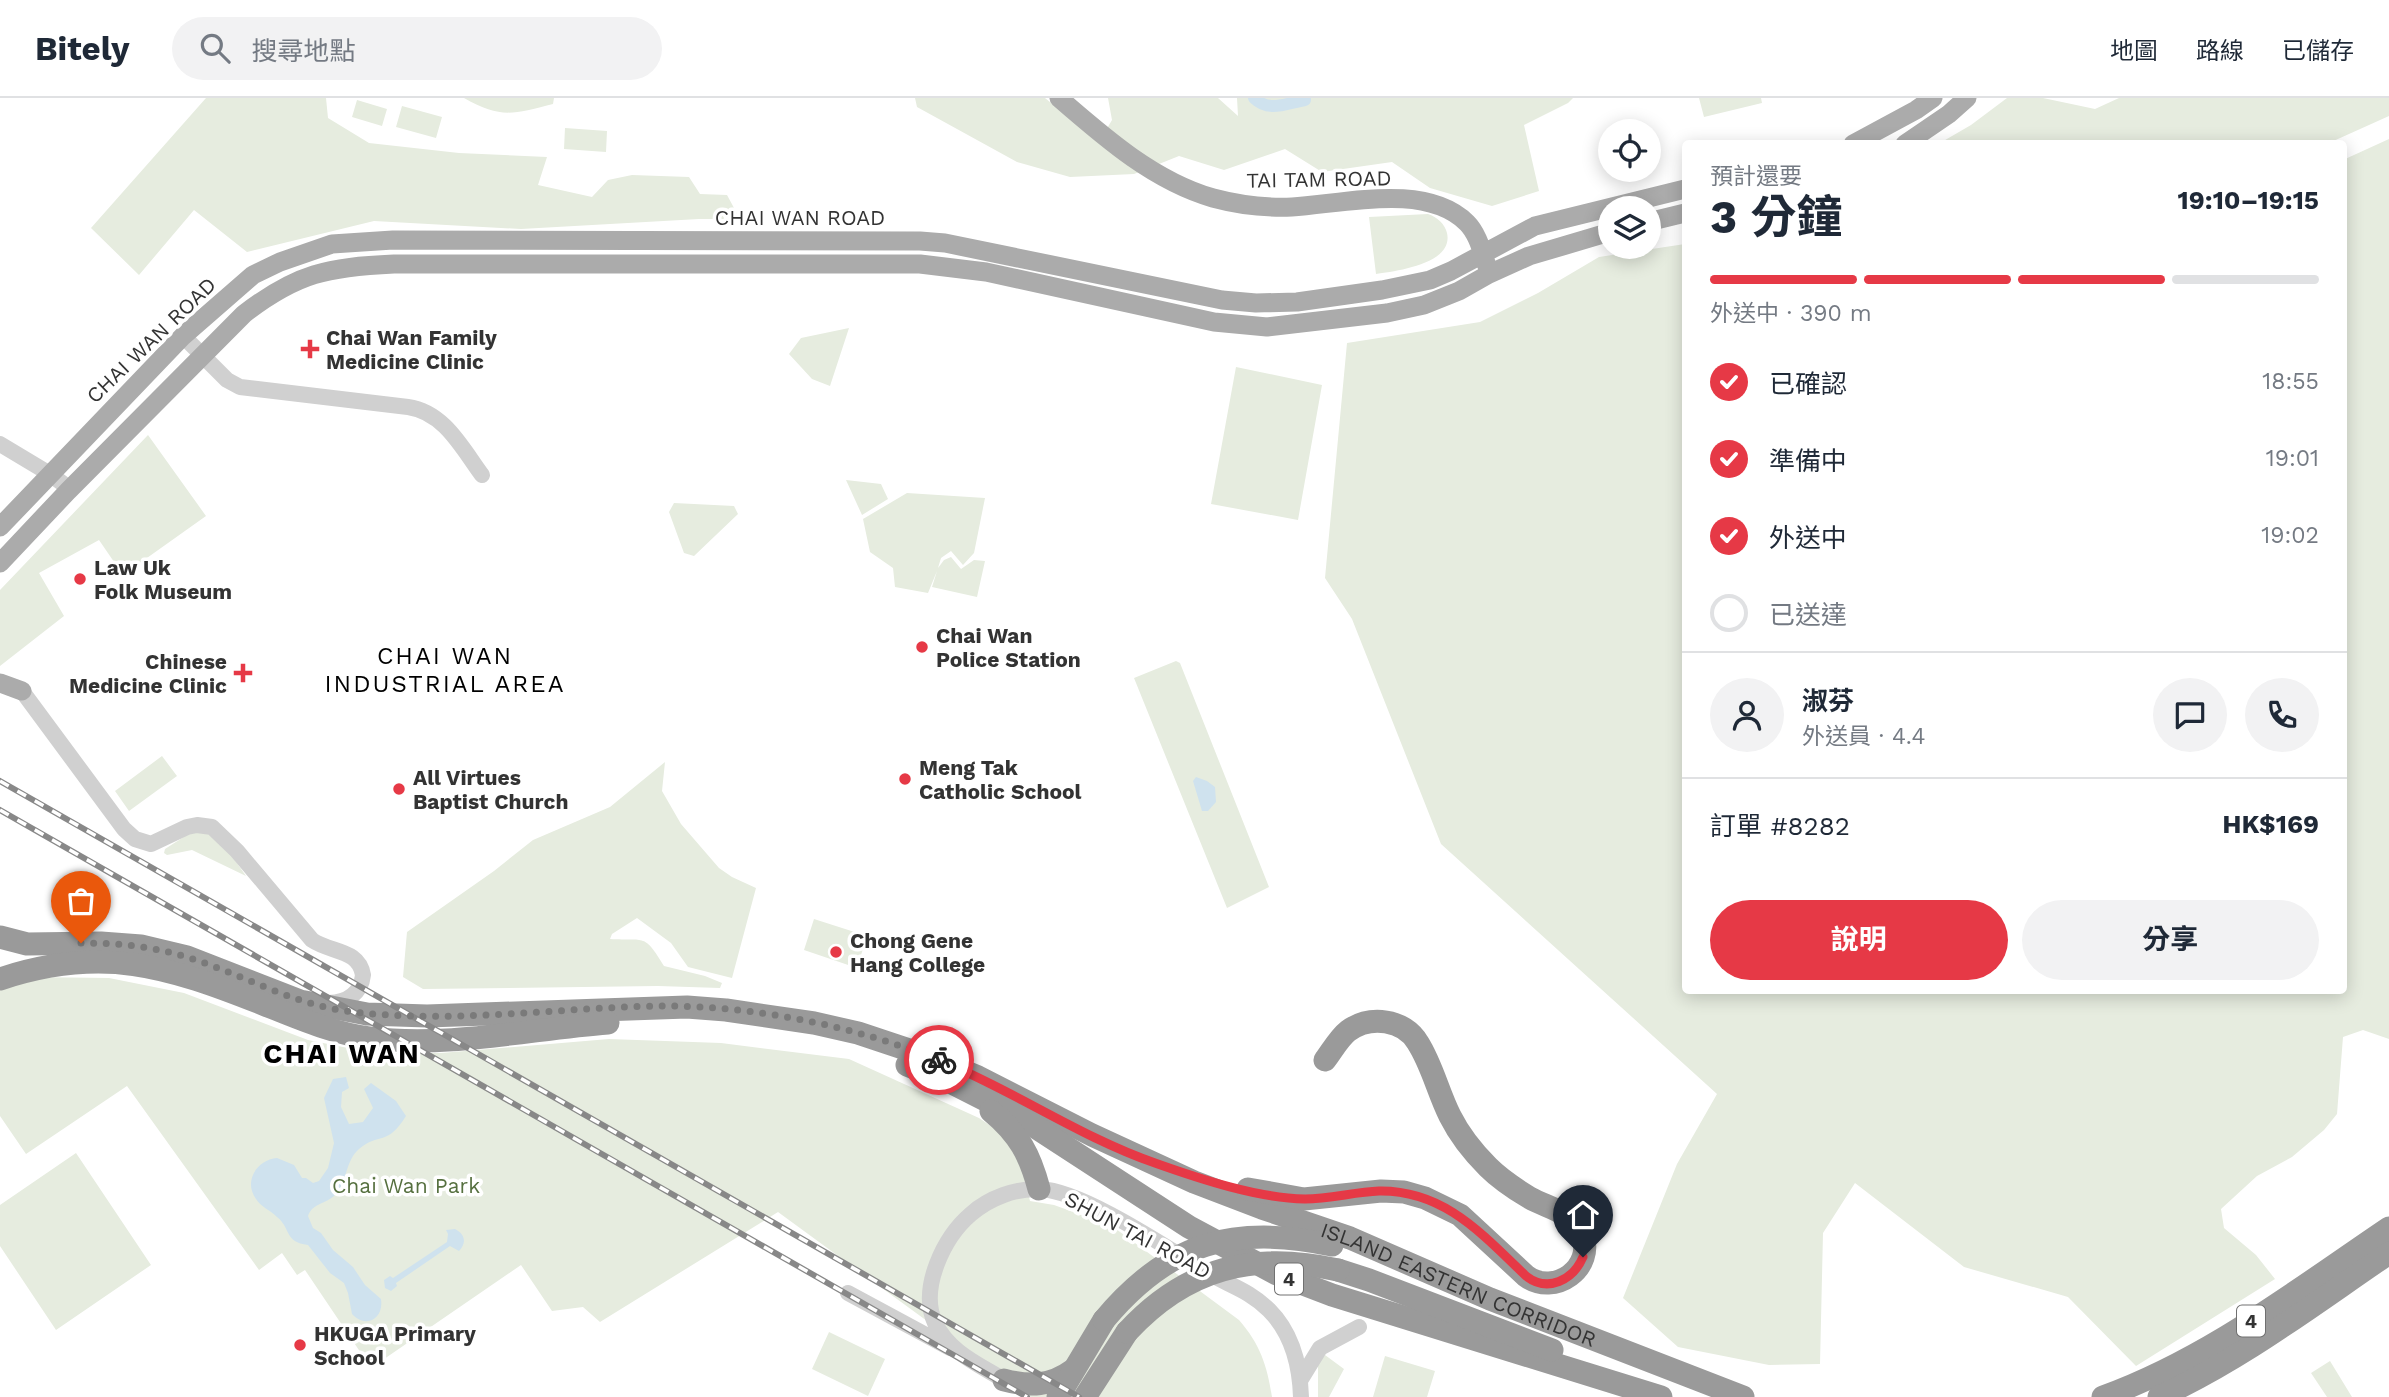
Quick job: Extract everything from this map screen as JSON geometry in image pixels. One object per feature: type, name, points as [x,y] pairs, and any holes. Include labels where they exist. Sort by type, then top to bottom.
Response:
[{"type":"highway","name":"ISLAND EASTERN CORRIDOR","points":[[0,937],[27,944],[101,943],[141,946],[169,952],[300,1001],[344,1011],[405,1016],[667,1006],[726,1010],[805,1021],[890,1043],[947,1063],[1229,1196],[1350,1238],[1490,1299],[1743,1397]]},
{"type":"highway","name":"ISLAND EASTERN CORRIDOR","points":[[0,979],[31,969],[64,963],[101,961],[143,964],[194,977],[335,1031],[392,1040],[454,1038],[633,1021],[737,1025],[839,1043],[952,1083],[1023,1119],[1189,1227],[1278,1274],[1345,1299],[1661,1397]]},
{"type":"highway","points":[[1153,1162],[1221,1183],[1291,1198],[1329,1198],[1381,1191],[1414,1195],[1436,1202],[1460,1215],[1531,1280],[1556,1283],[1577,1269],[1584,1249],[1582,1234],[1576,1224],[1567,1216],[1520,1192],[1478,1156],[1451,1118],[1423,1051],[1408,1031],[1387,1021],[1361,1025],[1347,1031],[1325,1060]]},
{"type":"highway","points":[[952,1083],[981,1102],[1015,1133],[1029,1155],[1040,1189]]},
{"type":"highway","name":"4","points":[[2103,1397],[2169,1369],[2214,1345],[2389,1228]]},
{"type":"highway","points":[[1058,1397],[1104,1320],[1144,1278],[1181,1255],[1208,1244],[1237,1238],[1299,1238],[1332,1245],[1490,1299]]},
{"type":"highway","name":"4","points":[[2159,1397],[2252,1345],[2389,1253]]},
{"type":"highway","points":[[1085,1397],[1127,1332],[1164,1298],[1178,1288],[1212,1273],[1239,1265],[1267,1262],[1304,1264],[1338,1270],[1668,1397]]},
{"type":"highway","points":[[1004,1380],[1026,1385],[1047,1384],[1073,1370]]},
{"type":"main road","name":"TAI TAM ROAD","points":[[1059,98],[1152,171],[1199,193],[1232,202],[1272,207],[1376,199],[1431,203],[1468,224],[1483,254],[1489,274]]},
{"type":"main road","points":[[1861,140],[1933,98]]},
{"type":"main road","points":[[1911,140],[1967,98]]},
{"type":"main road","name":"CHAI WAN ROAD","points":[[0,527],[183,336],[253,275],[312,249],[351,241],[920,241],[995,252],[1222,300],[1297,302],[1411,285],[1451,271],[1523,231],[1544,223],[1682,190]]},
{"type":"main road","points":[[1661,219],[1682,214]]},
{"type":"main road","points":[[0,563],[69,489],[244,314],[270,294],[295,280],[324,271],[353,266],[606,262],[929,264],[986,272],[1214,323],[1267,327],[1408,309],[1440,300],[1489,274],[1556,247],[1598,235]]},
{"type":"main road","points":[[0,683],[22,691]]},
{"type":"main road","points":[[1004,1380],[1019,1397]]},
{"type":"street","points":[[183,336],[227,380],[240,387],[425,411],[446,428],[482,475]]},
{"type":"street","points":[[0,444],[51,474],[69,489]]},
{"type":"street","points":[[22,691],[124,829],[135,839],[151,844],[187,827],[205,825],[220,833],[312,940],[321,946],[353,956],[360,964],[363,981],[358,991],[349,999],[337,1002],[300,1001]]},
{"type":"street","name":"SHUN TAI ROAD","points":[[955,1351],[936,1324],[930,1309],[930,1287],[937,1265],[957,1230],[971,1214],[990,1201],[1009,1193],[1040,1189],[1072,1197],[1094,1207],[1215,1277],[1239,1287],[1268,1309],[1279,1322],[1295,1352],[1301,1379],[1301,1397]]},
{"type":"street","points":[[848,1293],[1004,1380]]},
{"type":"street","points":[[1301,1379],[1320,1348],[1359,1327]]},
{"type":"green space","points":[[206,98],[326,98],[328,118],[369,143],[459,153],[547,157],[538,185],[592,197],[608,180],[632,175],[689,177],[700,194],[727,195],[740,219],[521,229],[374,221],[247,252],[194,210],[139,275],[91,228]]},
{"type":"green space","points":[[464,98],[554,98],[553,104],[507,113],[488,109]]},
{"type":"green space","points":[[915,98],[1045,98],[1099,142],[1112,120],[1108,98],[1218,98],[1238,116],[1237,98],[1573,98],[1524,125],[1539,191],[1492,206],[1430,188],[1392,162],[1322,172],[1285,149],[1224,170],[1179,156],[1134,174],[1070,177],[1017,162],[917,107]]},
{"type":"green space","points":[[1699,98],[1761,98],[1762,103],[1704,117]]},
{"type":"green space","points":[[2007,98],[2043,98],[2095,109],[2119,98],[2389,98],[2389,116],[2336,140],[1945,140],[1971,125]]},
{"type":"green space","points":[[357,100],[387,109],[382,126],[352,117]]},
{"type":"green space","points":[[402,106],[442,117],[436,138],[396,127]]},
{"type":"green space","points":[[565,128],[607,131],[606,152],[564,149]]},
{"type":"green space","points":[[2389,139],[2389,1039],[2363,1030],[2343,1037],[2337,1114],[2324,1130],[2292,1157],[2257,1176],[2221,1209],[2224,1228],[2256,1255],[2275,1279],[2136,1366],[2068,1297],[1964,1267],[1855,1183],[1823,1233],[1820,1364],[1769,1365],[1678,1347],[1623,1298],[1677,1164],[1717,1094],[1441,844],[1352,619],[1325,578],[1347,343],[1480,322],[1538,293],[1598,258],[1661,259],[1661,248],[1682,244],[1682,994],[2347,994],[2347,158]]},
{"type":"green space","points":[[1428,214],[1440,221],[1446,230],[1447,244],[1442,252],[1422,264],[1376,274],[1369,217]]},
{"type":"green space","points":[[849,328],[830,386],[812,379],[789,354],[801,338]]},
{"type":"green space","points":[[1236,367],[1322,385],[1298,520],[1211,504]]},
{"type":"green space","points":[[148,435],[206,516],[123,575],[99,540],[39,573],[64,616],[0,666],[0,590]]},
{"type":"green space","points":[[846,480],[881,484],[888,499],[862,515]]},
{"type":"green space","points":[[907,493],[985,498],[974,553],[963,565],[951,551],[941,558],[938,568],[944,560],[951,557],[961,569],[974,560],[985,561],[977,597],[932,587],[937,571],[928,593],[895,587],[893,568],[870,552],[863,519]]},
{"type":"green space","points":[[674,503],[734,506],[738,514],[694,556],[684,553],[669,512]]},
{"type":"green space","points":[[1176,661],[1180,663],[1269,887],[1227,908],[1134,678]]},
{"type":"green space","points":[[162,756],[177,776],[129,811],[115,791]]},
{"type":"green space","points":[[665,762],[662,791],[681,824],[719,868],[756,888],[732,978],[688,967],[671,943],[637,918],[612,934],[610,939],[648,943],[664,966],[705,976],[722,983],[720,988],[658,986],[423,989],[403,977],[407,932],[533,840],[610,807]]},
{"type":"green space","points":[[205,830],[220,839],[246,876],[192,850],[167,855],[164,853],[165,849],[193,831]]},
{"type":"green space","points":[[814,919],[867,936],[857,968],[804,950]]},
{"type":"green space","name":"Chai Wan Park","points":[[30,977],[109,978],[184,993],[308,1040],[373,1053],[441,1053],[609,1039],[721,1043],[849,1059],[979,1118],[1016,1143],[1030,1201],[1054,1205],[1112,1226],[1239,1320],[1262,1356],[1272,1397],[1031,1397],[778,1212],[600,1322],[583,1307],[552,1311],[521,1265],[371,1368],[305,1270],[297,1275],[282,1253],[259,1270],[127,1086],[26,1154],[0,1116],[0,989]]},
{"type":"green space","points":[[76,1153],[151,1265],[56,1330],[0,1246],[0,1205]]},
{"type":"green space","points":[[829,1332],[885,1359],[868,1396],[812,1369]]},
{"type":"green space","points":[[1325,1355],[1344,1369],[1329,1397],[1318,1397],[1318,1361]]},
{"type":"green space","points":[[1385,1356],[1435,1371],[1427,1397],[1373,1397]]},
{"type":"green space","points":[[2330,1361],[2352,1397],[2327,1397],[2311,1373]]},
{"type":"water","points":[[1196,777],[1215,787],[1216,802],[1208,811],[1202,811],[1193,781]]},
{"type":"water","points":[[346,1077],[349,1088],[342,1092],[341,1107],[349,1124],[363,1122],[373,1108],[364,1089],[371,1083],[396,1101],[406,1116],[388,1136],[359,1149],[351,1159],[337,1193],[313,1208],[308,1216],[313,1228],[321,1233],[333,1250],[353,1267],[365,1285],[381,1299],[380,1312],[373,1320],[368,1321],[352,1314],[344,1283],[330,1273],[308,1245],[291,1238],[281,1221],[258,1202],[251,1185],[258,1167],[277,1158],[294,1165],[302,1178],[313,1183],[319,1181],[328,1168],[334,1143],[324,1098],[333,1079]]},
{"type":"water","points":[[455,1229],[464,1239],[459,1251],[450,1246],[396,1283],[397,1286],[391,1291],[385,1288],[384,1280],[390,1276],[393,1278],[447,1242],[446,1230]]},
{"type":"waterway","points":[[1254,98],[1260,103],[1272,106],[1305,100]]},
{"type":"railway","points":[[0,781],[1079,1397]]},
{"type":"railway","points":[[0,810],[1027,1397]]},
{"type":"way so far","points":[[81,943],[141,946],[169,952],[285,996],[344,1011],[427,1016],[667,1006],[706,1008],[814,1023],[858,1033],[939,1060]]},
{"type":"place","name":"Chai Wan Family Medicine Clinic","points":[[310,349]]},
{"type":"place","name":"Law Uk Folk Museum","points":[[80,579]]},
{"type":"place","name":"Chai Wan Police Station","points":[[922,647]]},
{"type":"place","name":"Chinese Medicine Clinic","points":[[243,673]]},
{"type":"place","name":"Meng Tak Catholic School","points":[[905,779]]},
{"type":"place","name":"All Virtues Baptist Church","points":[[399,789]]},
{"type":"place","name":"Chong Gene Hang College","points":[[836,952]]},
{"type":"place","name":"HKUGA Primary School","points":[[300,1345]]},
{"type":"district","name":"CHAI WAN INDUSTRIAL AREA","points":[[445,670]]},
{"type":"district","name":"CHAI WAN","points":[[342,1053]]},
{"type":"route","points":[[939,1060],[1153,1162],[1221,1183],[1291,1198],[1329,1198],[1362,1192],[1392,1191],[1436,1202],[1460,1215],[1535,1282],[1549,1284],[1564,1280],[1577,1269],[1583,1257]]}]
